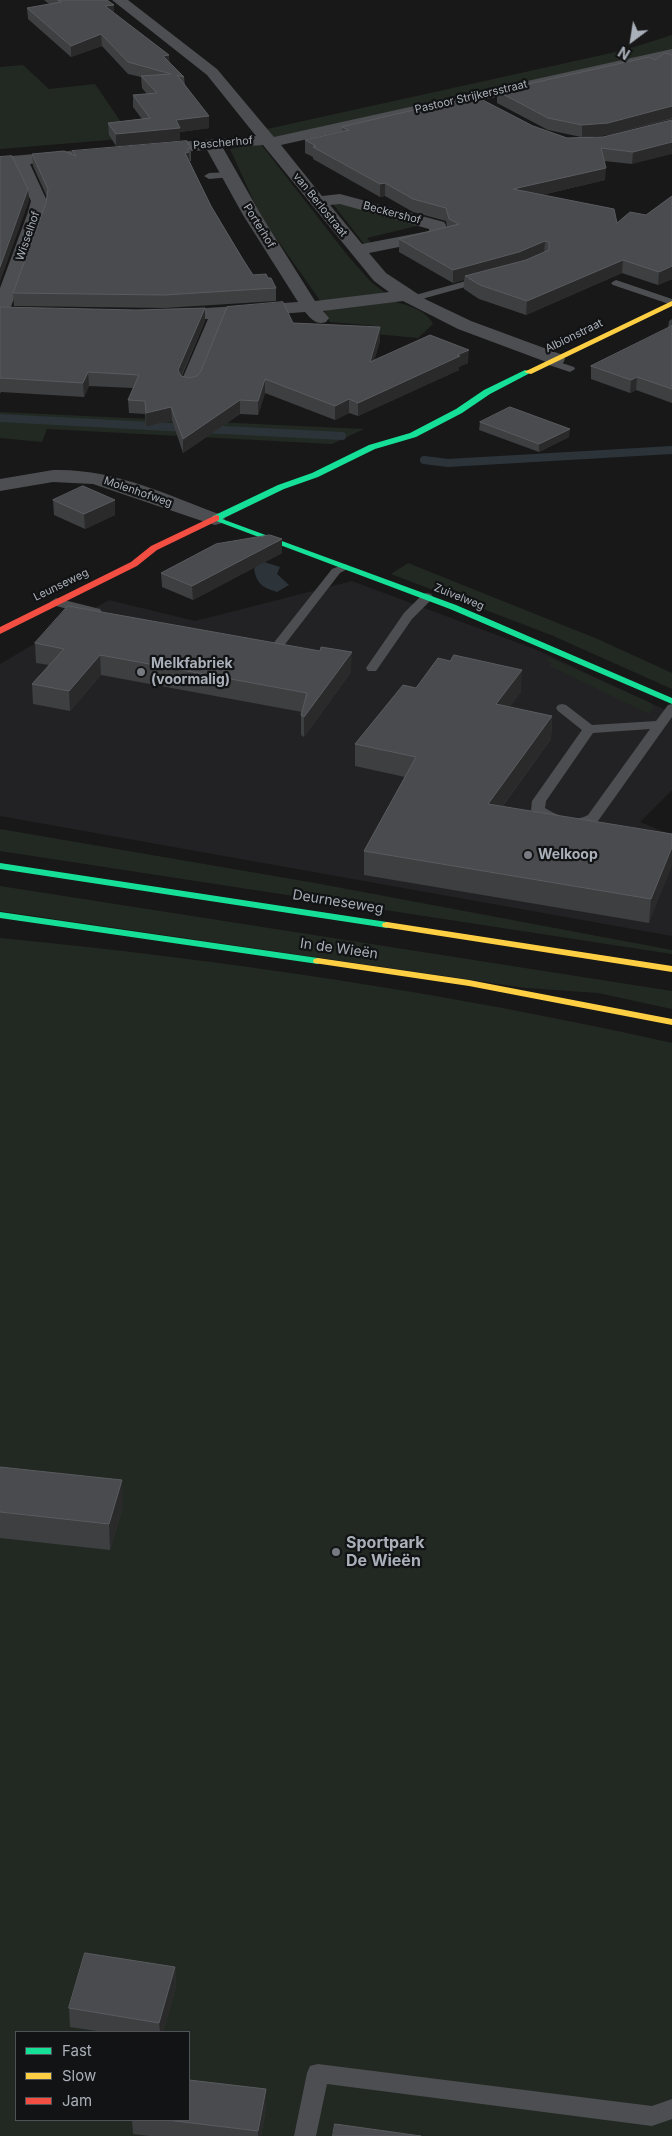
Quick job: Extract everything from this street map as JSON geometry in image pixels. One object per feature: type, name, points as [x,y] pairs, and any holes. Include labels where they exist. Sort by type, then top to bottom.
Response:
[{"type":"main road","name":"Albionstraat","points":[[428,414],[444,406],[487,392],[558,364],[672,302]]},
{"type":"main road","name":"Albionstraat","points":[[372,447],[413,435],[459,411],[487,392]]},
{"type":"main road","name":"Albionstraat","points":[[221,526],[281,487],[315,475],[372,447],[405,426]]},
{"type":"main road","name":"Albionstraat","points":[[290,497],[297,493],[315,475]]},
{"type":"main road","points":[[221,526],[250,517]]},
{"type":"main road","name":"Leunseweg","points":[[0,631],[134,564],[154,548],[221,526]]},
{"type":"main road","name":"Zuivelweg","points":[[221,526],[345,567],[427,597],[672,701]]},
{"type":"main road","name":"Leunseweg","points":[[134,564],[162,558]]},
{"type":"main road","name":"Deurneseweg","points":[[0,866],[672,969]]},
{"type":"main road","name":"In de Wieën","points":[[0,915],[468,983],[672,1022]]},
{"type":"street","name":"van Berlostraat","points":[[119,0],[212,72],[380,277],[407,297],[449,319],[558,364]]},
{"type":"street","name":"Pastoor Strijkersstraat","points":[[268,142],[672,54]]},
{"type":"street","points":[[470,97],[496,110]]},
{"type":"street","name":"Pascherhof","points":[[135,150],[268,142]]},
{"type":"street","name":"Porterhof","points":[[212,144],[252,215],[309,306]]},
{"type":"street","points":[[0,162],[87,154]]},
{"type":"street","name":"Wisselhof","points":[[0,313],[36,215],[39,201],[20,160]]},
{"type":"street","name":"Beckershof","points":[[316,201],[340,199],[438,226],[438,234],[357,250]]},
{"type":"street","points":[[146,315],[219,314],[407,297]]},
{"type":"street","points":[[309,306],[320,316],[318,324]]},
{"type":"street","points":[[0,313],[20,313]]},
{"type":"street","points":[[190,384],[219,314]]},
{"type":"street","points":[[284,322],[337,326]]},
{"type":"street","name":"Molenhofweg","points":[[0,485],[26,478],[90,476],[107,480],[221,526]]},
{"type":"lane","points":[[209,176],[229,175]]},
{"type":"lane","points":[[407,297],[494,276]]},
{"type":"lane","points":[[616,283],[672,302]]},
{"type":"lane","points":[[246,643],[275,649],[336,571],[345,567]]},
{"type":"lane","points":[[372,668],[408,616],[427,597]]},
{"type":"lane","points":[[56,602],[112,617]]},
{"type":"lane","points":[[562,708],[589,729],[660,725]]},
{"type":"lane","points":[[589,729],[540,801],[538,810],[552,818],[582,824],[593,818],[672,708]]},
{"type":"lane","points":[[305,2136],[318,2072],[652,2116],[672,2109]]},
{"type":"shaded area","points":[[672,35],[672,52],[276,140],[267,129],[625,50]]},
{"type":"shaded area","points":[[23,65],[49,89],[95,84],[132,138],[0,149],[0,67]]},
{"type":"shaded area","points":[[260,143],[348,256],[371,282],[388,295],[321,302],[260,215],[230,149]]},
{"type":"shaded area","points":[[339,203],[421,225],[367,238],[372,244],[364,244],[333,204]]},
{"type":"shaded area","points":[[391,301],[421,311],[433,324],[418,338],[375,334],[378,326],[330,322],[324,312],[328,309]]},
{"type":"shaded area","points":[[0,412],[364,429],[332,444],[47,429],[42,442],[0,438]]},
{"type":"shaded area","points":[[261,561],[280,567],[277,574],[289,585],[277,592],[261,584],[254,569]]},
{"type":"shaded area","points":[[408,563],[600,640],[672,673],[672,689],[551,635],[391,574]]},
{"type":"shaded area","points":[[352,581],[537,650],[672,713],[672,790],[640,822],[672,835],[672,936],[0,816],[0,664],[109,600],[195,621]]},
{"type":"shaded area","points":[[550,658],[651,703],[654,707],[649,714],[550,666],[551,663],[547,660]]},
{"type":"shaded area","points":[[0,829],[315,883],[672,950],[672,954],[0,851]]},
{"type":"shaded area","points":[[0,886],[672,991],[672,1009],[598,993],[526,988],[0,911]]},
{"type":"shaded area","name":"Sportpark De Wieën","points":[[0,938],[169,957],[338,980],[505,1009],[672,1043],[672,2136],[0,2136]]},
{"type":"building","points":[[58,0],[107,0],[114,5],[105,6],[169,55],[163,56],[184,77],[177,75],[209,116],[176,120],[180,128],[116,134],[108,123],[150,118],[133,95],[157,93],[141,76],[171,74],[128,62],[101,34],[71,46],[27,8],[61,2]]},
{"type":"building","points":[[665,53],[672,55],[672,106],[608,123],[582,125],[548,118],[497,91],[649,57],[655,60]]},
{"type":"building","points":[[475,96],[533,126],[567,138],[603,137],[672,120],[672,142],[633,152],[601,148],[606,168],[513,189],[614,209],[617,223],[630,212],[646,215],[672,196],[672,266],[659,272],[623,260],[527,301],[480,285],[465,276],[526,260],[549,250],[549,242],[545,241],[519,252],[453,270],[399,239],[459,224],[449,219],[446,208],[413,199],[385,183],[380,184],[313,147],[316,146],[305,140],[349,130],[342,127]]},
{"type":"building","points":[[187,141],[191,149],[187,149],[189,152],[185,153],[211,206],[242,258],[253,275],[266,274],[268,278],[271,278],[276,288],[164,295],[13,293],[46,203],[48,189],[32,154],[64,151],[76,156],[72,151]]},
{"type":"building","points":[[12,156],[28,189],[0,267],[0,157]]},
{"type":"building","points":[[283,302],[293,323],[380,327],[370,362],[430,335],[469,350],[457,355],[460,356],[358,403],[349,399],[335,406],[265,379],[258,401],[240,400],[183,439],[171,407],[146,413],[145,401],[128,400],[139,375],[88,372],[83,383],[0,378],[0,307],[137,310],[205,308],[178,370],[181,376],[189,378],[197,376],[201,371],[227,307]]},
{"type":"building","points":[[672,326],[672,389],[637,377],[631,380],[591,366]]},
{"type":"building","points":[[510,407],[570,429],[539,444],[480,422]]},
{"type":"building","points":[[83,486],[115,500],[84,514],[53,500]]},
{"type":"building","points":[[270,535],[282,539],[192,586],[161,573],[216,544]]},
{"type":"building","points":[[68,606],[320,651],[321,647],[352,652],[304,717],[301,715],[307,693],[100,655],[69,691],[32,684],[64,649],[35,643]]},
{"type":"building","points":[[454,655],[522,670],[496,704],[552,716],[488,804],[672,834],[672,847],[651,899],[364,851],[416,757],[355,744],[403,685],[416,688],[438,658],[450,661]]},
{"type":"building","points":[[0,1467],[122,1480],[109,1524],[0,1512]]},
{"type":"building","points":[[85,1953],[175,1967],[159,2023],[69,2008]]},
{"type":"building","points":[[190,2080],[266,2089],[258,2131],[175,2121],[190,2121]]},
{"type":"building","points":[[335,2124],[421,2136],[333,2136]]},
{"type":"waterway","points":[[0,418],[187,428]]},
{"type":"waterway","points":[[204,429],[342,436]]},
{"type":"waterway","points":[[424,460],[448,463],[672,450]]},
{"type":"traffic: fast","points":[[216,518],[281,487],[315,475],[372,447],[413,435],[459,411],[487,392],[528,372]]},
{"type":"traffic: fast","points":[[215,519],[453,607],[672,701]]},
{"type":"traffic: fast","points":[[0,866],[387,925]]},
{"type":"traffic: fast","points":[[0,915],[318,961]]},
{"type":"traffic: slow","points":[[528,372],[672,303]]},
{"type":"traffic: slow","points":[[387,925],[672,969]]},
{"type":"traffic: slow","points":[[318,961],[469,983],[672,1022]]},
{"type":"traffic: jam","points":[[0,631],[134,564],[154,548],[216,518]]},
{"type":"place","name":"Melkfabriek (voormalig)","points":[[141,672]]},
{"type":"place","name":"Welkoop","points":[[528,855]]},
{"type":"place","name":"Sportpark De Wieën","points":[[336,1552]]}]
